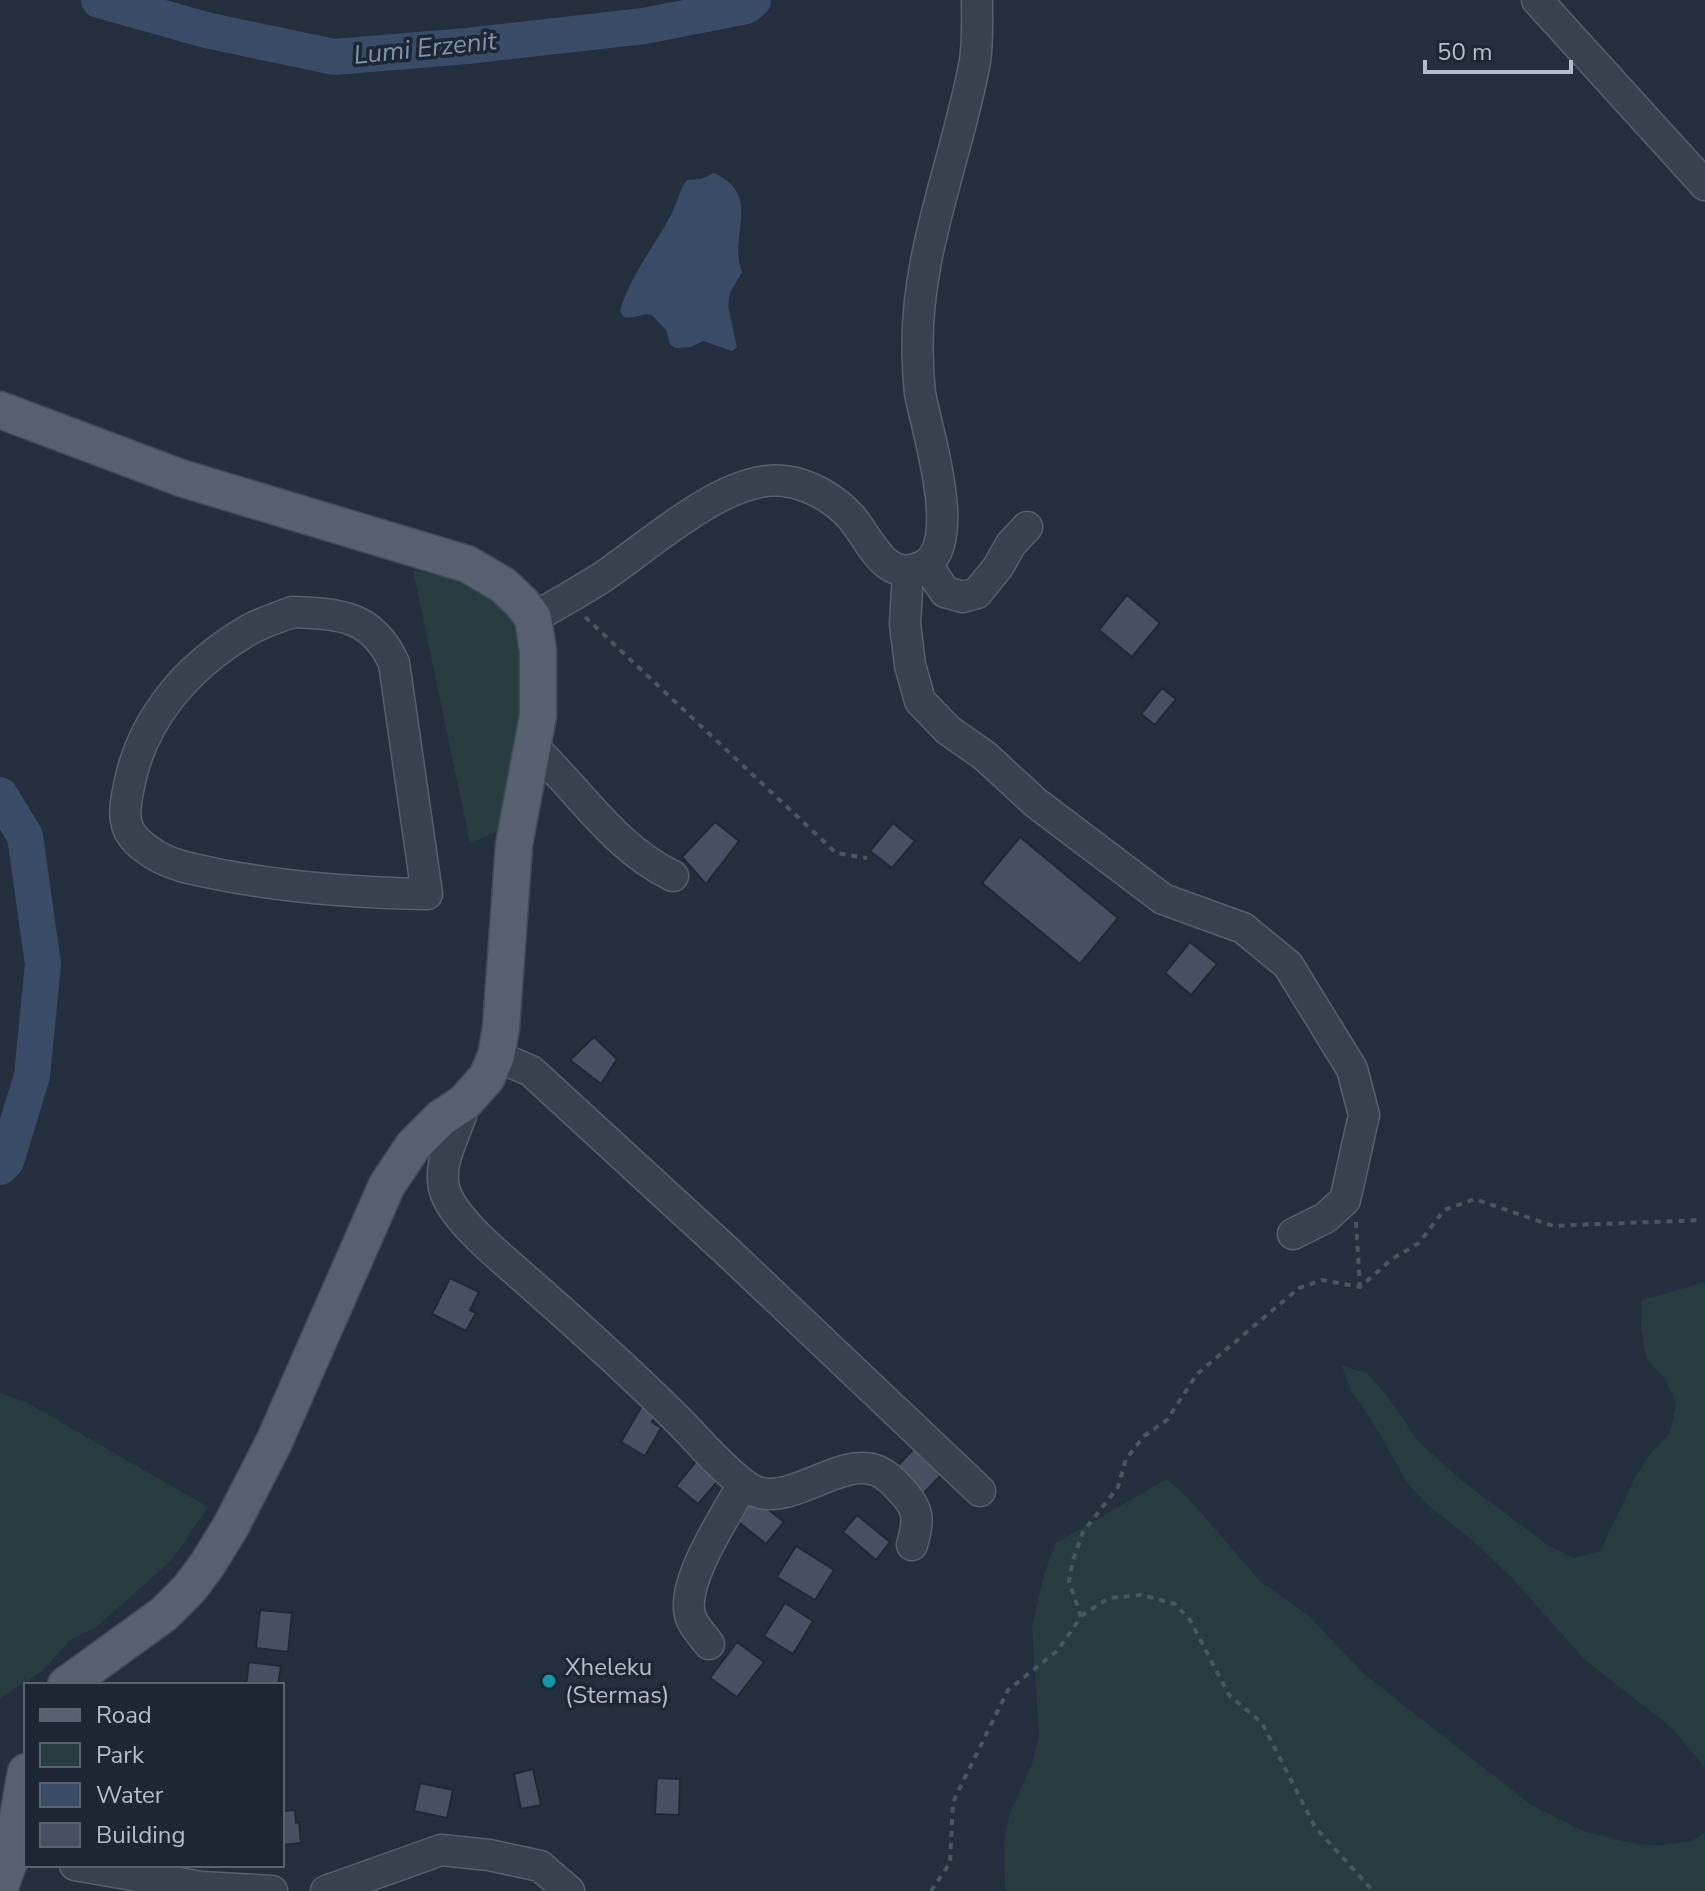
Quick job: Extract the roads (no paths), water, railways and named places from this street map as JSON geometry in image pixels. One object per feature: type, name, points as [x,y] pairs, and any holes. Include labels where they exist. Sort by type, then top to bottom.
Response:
[{"type":"main road","points":[[0,410],[181,478],[467,564],[503,585],[533,618],[540,685],[538,716],[514,845],[496,1056],[487,1077],[465,1102],[441,1118],[413,1146],[387,1185],[274,1442],[231,1526],[207,1565],[164,1614],[69,1683]]},
{"type":"main road","points":[[12,1867],[24,1786]]},
{"type":"street","points":[[977,0],[976,57],[920,294],[918,360],[921,394],[943,506],[943,528],[937,548],[918,568],[905,624],[910,665],[920,701],[1036,803],[1163,899],[1243,928],[1288,965],[1352,1069],[1364,1115],[1345,1200],[1325,1218],[1293,1234]]},
{"type":"street","points":[[1537,0],[1705,185]]},
{"type":"street","points":[[533,618],[600,578],[723,494],[751,483],[783,480],[810,487],[834,501],[852,519],[883,561],[895,570],[918,568],[945,592],[963,597],[977,593],[998,567],[1011,544],[1027,527]]},
{"type":"street","points":[[292,612],[335,614],[352,618],[368,629],[384,642],[394,663],[427,894],[286,887],[188,868],[158,857],[131,837],[125,820],[131,772],[146,731],[168,696],[205,661],[248,630],[292,612]]},
{"type":"street","points":[[531,745],[583,803],[653,866],[673,876]]},
{"type":"street","points":[[496,1056],[531,1071],[980,1491]]},
{"type":"street","points":[[465,1102],[461,1120],[449,1143],[444,1190],[452,1208],[491,1248],[672,1413],[743,1484],[761,1493],[783,1492],[860,1467],[878,1471],[892,1480],[914,1504],[918,1524],[912,1545]]},
{"type":"street","points":[[709,1644],[691,1618],[689,1597],[697,1570],[743,1484]]},
{"type":"street","points":[[326,1891],[441,1850],[489,1855],[540,1866],[569,1891]]},
{"type":"street","points":[[86,1867],[201,1887],[272,1891]]},
{"type":"water","points":[[714,173],[729,182],[741,205],[738,245],[742,272],[730,293],[728,306],[737,347],[732,351],[703,341],[691,347],[675,348],[670,344],[666,330],[652,315],[624,317],[620,311],[684,184],[687,180],[701,179]]},
{"type":"waterway","name":"Lumi Erzenit","points":[[99,0],[206,30],[334,57],[644,26],[746,6],[753,0]]},
{"type":"waterway","name":"Lumi Erzenit","points":[[0,795],[25,836],[43,964],[32,1076],[6,1161],[0,1167]]},
{"type":"place","name":"Xheleku (Stermas)","points":[[549,1681]]}]
